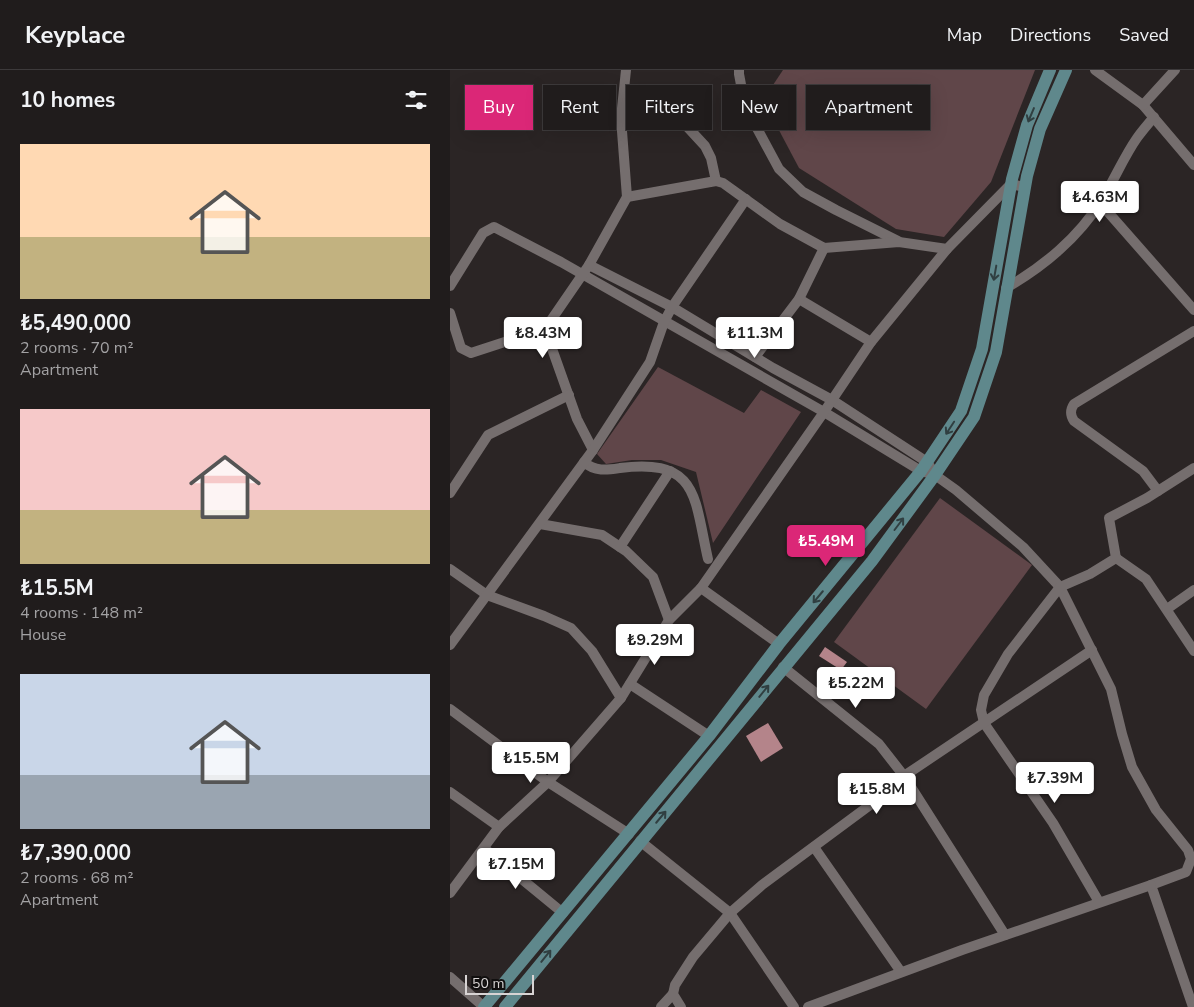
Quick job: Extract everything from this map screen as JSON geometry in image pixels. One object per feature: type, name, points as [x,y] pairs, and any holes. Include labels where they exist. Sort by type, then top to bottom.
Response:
[{"type":"street","points":[[450,314],[461,348],[471,353],[546,329],[589,265],[627,197],[621,118],[626,70]]},
{"type":"street","points":[[740,70],[739,74],[745,106],[779,169],[803,192],[899,242]]},
{"type":"street","points":[[450,977],[484,1007],[709,736],[779,644],[924,467],[961,411],[982,349],[1011,184],[1027,125],[1050,70]]},
{"type":"street","points":[[505,1007],[872,561],[936,475],[974,417],[996,352],[1024,187],[1040,129],[1066,70]]},
{"type":"street","points":[[1095,70],[1143,105],[1194,165]]},
{"type":"street","points":[[1143,105],[1175,70]]},
{"type":"street","points":[[1006,288],[1027,276],[1074,234],[1100,203],[1136,139],[1154,117]]},
{"type":"street","points":[[690,130],[705,146],[711,158],[716,181]]},
{"type":"street","points":[[627,197],[716,181],[723,183],[780,224],[824,248],[899,242],[946,249]]},
{"type":"street","points":[[1011,184],[1024,187]]},
{"type":"street","points":[[450,893],[499,827],[548,782],[621,698],[669,620],[701,588],[871,342],[946,249],[1011,184]]},
{"type":"street","points":[[450,645],[593,450],[650,362],[664,322],[672,307],[746,199]]},
{"type":"street","points":[[1100,203],[1194,310]]},
{"type":"street","points":[[450,286],[483,233],[494,227],[582,274],[664,322],[924,467]]},
{"type":"street","points":[[755,357],[799,300],[824,248]]},
{"type":"street","points":[[589,265],[672,307],[755,357],[832,400],[956,490],[1023,547],[1060,587],[1111,689],[1132,767],[1156,810],[1188,850],[1191,859],[1186,872],[901,972],[808,1007]]},
{"type":"street","points":[[799,300],[871,342]]},
{"type":"street","points":[[546,329],[577,419],[593,450]]},
{"type":"street","points":[[1158,491],[1143,471],[1074,421],[1071,416],[1071,410],[1074,404],[1194,331]]},
{"type":"street","points":[[450,493],[488,435],[569,395]]},
{"type":"street","points":[[584,462],[600,470],[641,465],[662,467],[686,482],[693,493],[708,559]]},
{"type":"street","points":[[1194,468],[1158,491],[1108,518],[1116,558],[1146,579],[1194,651]]},
{"type":"street","points":[[620,547],[670,471]]},
{"type":"street","points":[[540,524],[602,535],[620,547],[653,577],[669,620]]},
{"type":"street","points":[[1099,902],[1052,823],[984,723],[981,710],[984,695],[1008,654],[1060,587],[1090,574],[1116,558]]},
{"type":"street","points":[[450,568],[487,595],[571,628],[592,651],[621,698]]},
{"type":"street","points":[[701,588],[779,644]]},
{"type":"street","points":[[1167,609],[1194,590]]},
{"type":"street","points":[[681,1007],[674,994],[675,985],[693,957],[730,913],[762,885],[893,788],[904,776],[1092,650]]},
{"type":"street","points":[[783,668],[879,744],[904,776],[1005,935]]},
{"type":"street","points":[[630,684],[709,736]]},
{"type":"street","points":[[450,709],[548,782],[640,842],[730,913],[794,1007]]},
{"type":"street","points":[[450,792],[499,827]]},
{"type":"street","points":[[814,846],[901,972]]},
{"type":"street","points":[[484,848],[563,913]]},
{"type":"street","points":[[1151,885],[1193,1007]]},
{"type":"street","points":[[661,1007],[674,994]]},
{"type":"shaded area","points":[[783,70],[1035,70],[991,182],[944,237],[896,229],[799,168],[779,130],[796,130],[796,85],[773,85]]},
{"type":"shaded area","points":[[658,367],[744,413],[761,390],[801,412],[713,543],[696,472],[661,460],[632,460],[606,464],[597,454]]},
{"type":"shaded area","points":[[940,498],[1032,565],[926,709],[834,642]]},
{"type":"building","points":[[825,647],[847,662],[841,670],[819,656]]},
{"type":"building","points":[[768,723],[783,748],[761,762],[746,736]]}]
